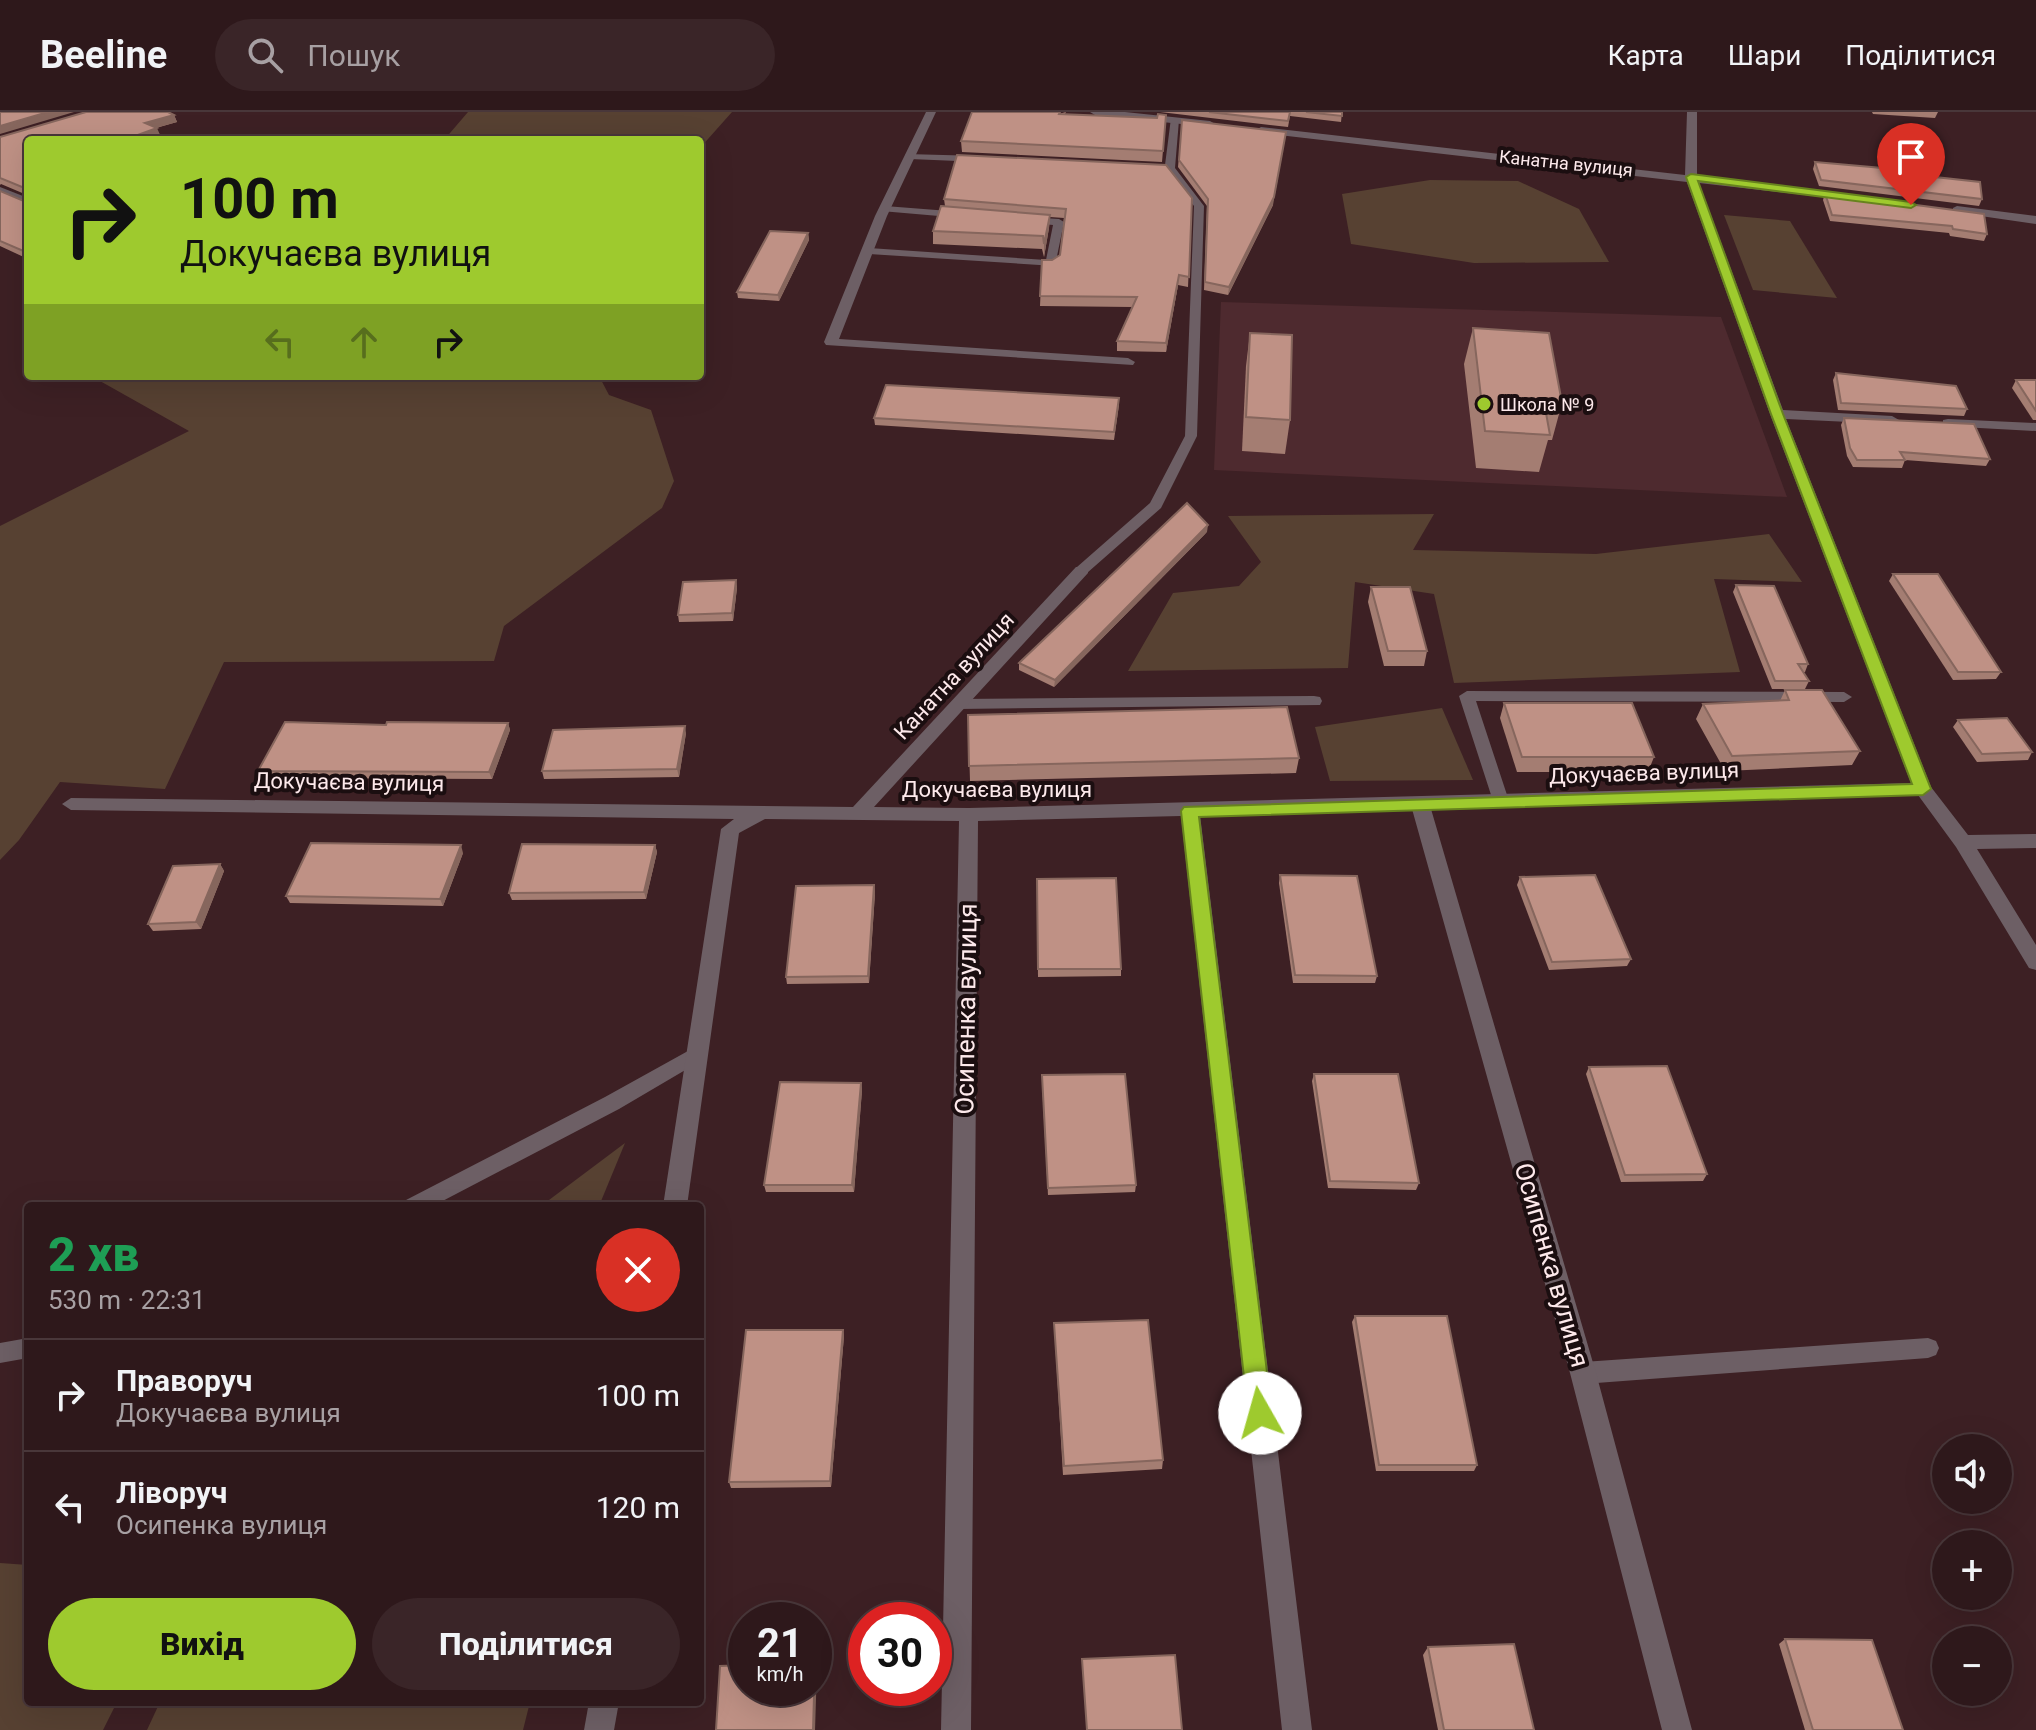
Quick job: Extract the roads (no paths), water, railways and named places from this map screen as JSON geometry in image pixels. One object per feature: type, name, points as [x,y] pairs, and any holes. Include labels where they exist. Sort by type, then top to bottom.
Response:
[{"type":"street","points":[[931,112],[885,209],[831,342],[1128,362]]},
{"type":"street","points":[[1095,112],[1221,125]]},
{"type":"street","points":[[1692,112],[1691,177],[1777,414],[1923,789],[1963,842],[2036,962]]},
{"type":"street","name":"Канатна вулиця","points":[[1252,129],[1864,199]]},
{"type":"street","points":[[0,190],[24,200]]},
{"type":"street","points":[[1942,209],[2036,220]]},
{"type":"street","points":[[1777,414],[2036,427]]},
{"type":"street","name":"Канатна вулиця","points":[[859,812],[1082,570]]},
{"type":"street","name":"Докучаєва вулиця","points":[[71,804],[764,810],[969,815],[1923,789]]},
{"type":"street","name":"Осипенка вулиця","points":[[1420,803],[1583,1373],[1677,1730]]},
{"type":"street","points":[[676,1202],[730,829],[764,810]]},
{"type":"street","points":[[1190,811],[1297,1730]]},
{"type":"street","name":"Осипенка вулиця","points":[[956,1730],[969,815]]},
{"type":"street","points":[[1963,842],[2036,841]]},
{"type":"street","points":[[599,1730],[603,1706]]},
{"type":"lane","points":[[1082,570],[1156,505],[1191,436],[1199,206],[1170,168],[1174,120]]},
{"type":"lane","points":[[910,156],[1002,160]]},
{"type":"lane","points":[[1139,166],[1170,168]]},
{"type":"lane","points":[[885,209],[980,216]]},
{"type":"lane","points":[[869,251],[1051,264],[1059,222],[1011,219]]},
{"type":"lane","points":[[1501,801],[1467,696],[1844,697]]},
{"type":"lane","points":[[958,704],[1314,701]]},
{"type":"lane","points":[[421,1202],[612,1103],[697,1054]]},
{"type":"lane","points":[[1583,1373],[1928,1348]]},
{"type":"lane","points":[[0,1353],[24,1349]]},
{"type":"place","name":"Школа № 9","points":[[1484,404]]}]
